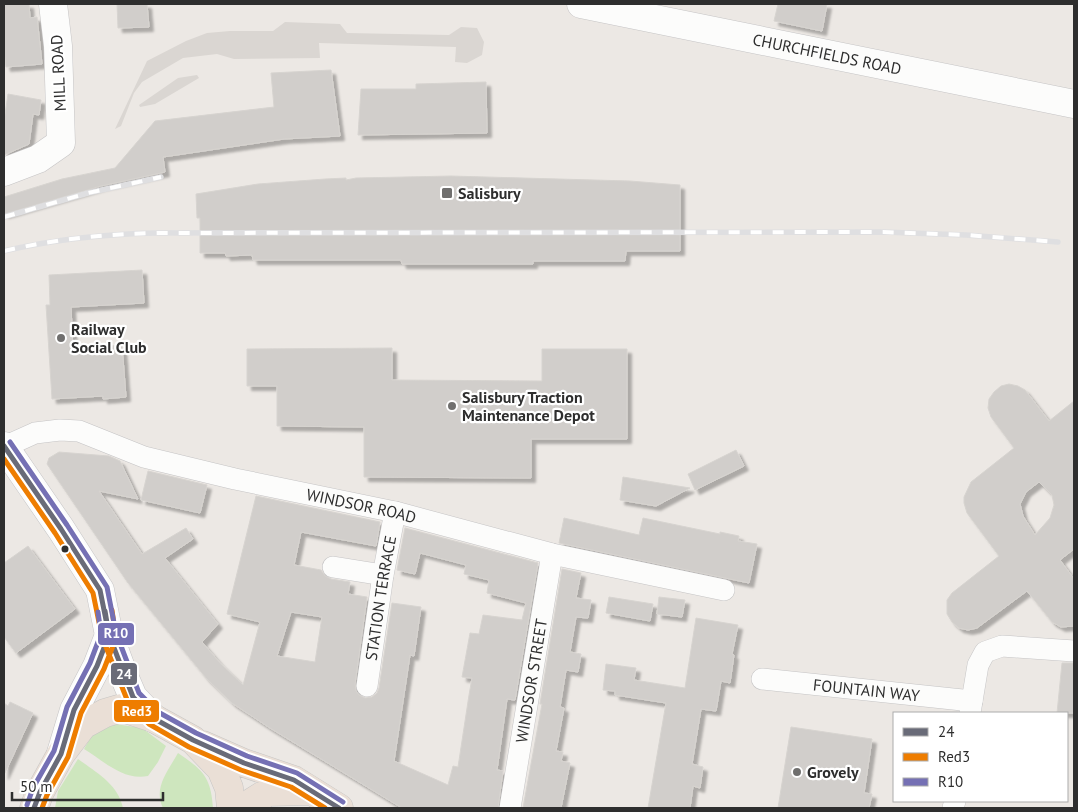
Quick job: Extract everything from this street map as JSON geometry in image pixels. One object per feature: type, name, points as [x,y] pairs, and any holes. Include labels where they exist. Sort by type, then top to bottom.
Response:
[{"type":"highway","points":[[31,803],[61,754],[83,725],[105,713],[122,708],[153,718],[193,740],[244,763],[294,780],[310,792],[338,808]]},
{"type":"highway","points":[[193,740],[221,769],[230,788],[231,808]]},
{"type":"highway","points":[[246,808],[268,792],[310,792]]},
{"type":"street","name":"MILL ROAD","points":[[4,172],[38,159],[61,143],[58,46],[53,4]]},
{"type":"street","name":"CHURCHFIELDS ROAD","points":[[581,4],[1074,104]]},
{"type":"street","name":"WINDSOR ROAD","points":[[7,457],[35,433],[60,430],[79,431],[144,457],[234,479],[395,512],[552,554],[724,590]]},
{"type":"street","points":[[7,457],[100,590],[109,635],[133,697],[153,718]]},
{"type":"street","name":"STATION TERRACE","points":[[367,686],[383,575],[395,512]]},
{"type":"street","name":"WINDSOR STREET","points":[[510,808],[552,554]]},
{"type":"street","points":[[333,567],[383,575]]},
{"type":"street","points":[[61,754],[74,710],[97,666],[109,635]]},
{"type":"street","name":"FOUNTAIN WAY","points":[[762,679],[971,707],[978,665],[985,652],[1002,646],[1074,651]]},
{"type":"green space","points":[[115,724],[142,728],[166,746],[148,776],[130,776],[122,773],[84,749],[94,732]]},
{"type":"green space","points":[[178,753],[194,764],[208,781],[213,808],[163,808],[160,801],[161,787],[166,773]]},
{"type":"green space","points":[[78,759],[112,786],[117,792],[123,808],[55,808],[58,791]]},
{"type":"shaded area","points":[[285,22],[340,24],[347,33],[449,35],[461,27],[477,28],[484,42],[482,55],[467,63],[455,62],[456,47],[319,43],[320,58],[234,59],[217,54],[183,58],[142,82],[134,93],[121,126],[115,129],[147,61],[186,41],[207,33],[273,31]]},
{"type":"shaded area","points":[[197,75],[199,78],[155,104],[140,107],[139,105],[178,78]]},
{"type":"building","points":[[4,4],[29,4],[30,18],[37,17],[42,64],[6,67],[4,52]]},
{"type":"building","points":[[117,4],[147,4],[149,27],[118,28]]},
{"type":"building","points":[[778,4],[827,4],[822,31],[774,21]]},
{"type":"building","points":[[331,70],[340,136],[284,139],[163,157],[165,172],[101,186],[4,214],[4,197],[62,179],[115,168],[155,121],[274,107],[271,73]]},
{"type":"building","points":[[486,82],[487,133],[358,135],[361,89],[416,89],[416,84]]},
{"type":"building","points":[[8,94],[41,100],[39,115],[33,114],[29,144],[4,155],[4,121]]},
{"type":"building","points":[[451,176],[630,181],[680,185],[680,251],[626,251],[625,261],[533,261],[533,264],[402,264],[401,260],[253,260],[252,255],[226,256],[225,253],[200,253],[200,218],[197,218],[196,194],[258,184],[325,179]]},
{"type":"building","name":"Railway Social Club","points":[[142,270],[144,303],[71,307],[73,349],[122,345],[126,397],[103,399],[103,396],[52,399],[46,305],[50,305],[49,275]]},
{"type":"building","name":"Salisbury Traction Maintenance Depot","points":[[392,348],[392,380],[542,381],[542,349],[627,349],[627,439],[531,439],[531,478],[364,477],[364,427],[277,426],[277,386],[247,386],[247,349]]},
{"type":"building","points":[[1009,384],[1025,390],[1049,421],[1074,401],[1074,549],[1060,560],[1074,579],[1074,626],[1061,627],[1052,622],[1027,591],[977,628],[968,630],[959,628],[947,614],[947,600],[952,593],[999,556],[967,513],[964,497],[971,482],[1014,448],[991,417],[988,408],[989,399],[1001,386]],"holes":[[[1039,482],[1052,495],[1054,505],[1050,518],[1035,535],[1023,516],[1020,504],[1026,492]]]},
{"type":"building","points":[[736,450],[744,466],[695,490],[688,474]]},
{"type":"building","points":[[59,452],[109,456],[120,461],[138,499],[99,491],[142,554],[186,528],[193,539],[165,558],[218,624],[202,642],[243,685],[260,622],[227,614],[256,496],[380,522],[376,546],[301,532],[294,565],[321,570],[325,576],[331,579],[350,582],[348,594],[367,597],[355,684],[356,691],[365,698],[372,697],[379,688],[392,603],[421,607],[414,656],[410,655],[394,761],[448,785],[453,766],[458,767],[472,678],[462,677],[470,633],[479,634],[483,615],[522,620],[526,603],[487,593],[489,580],[464,574],[466,565],[420,553],[415,574],[397,570],[405,528],[538,563],[515,700],[507,699],[497,770],[503,771],[498,808],[402,808],[232,703],[206,678],[128,583],[47,464],[49,458]],"holes":[[[291,612],[322,617],[315,662],[277,656]]]},
{"type":"building","points":[[148,471],[207,485],[200,513],[141,500]]},
{"type":"building","points":[[623,477],[690,488],[656,506],[620,500]]},
{"type":"building","points":[[564,518],[639,535],[643,518],[720,534],[720,532],[739,536],[738,541],[757,544],[749,583],[559,543]]},
{"type":"building","points":[[28,546],[75,609],[16,653],[4,637],[4,563]]},
{"type":"building","points":[[562,569],[581,573],[576,598],[591,600],[588,618],[576,617],[570,652],[581,654],[578,672],[566,670],[560,707],[564,708],[556,751],[563,752],[561,761],[570,763],[561,808],[523,808],[542,704],[540,704]]},
{"type":"building","points":[[609,597],[653,604],[650,621],[606,613]]},
{"type":"building","points":[[659,597],[685,600],[682,617],[657,614]]},
{"type":"building","points":[[696,618],[738,625],[732,654],[734,655],[730,683],[721,681],[716,711],[701,709],[692,764],[703,767],[700,788],[693,786],[690,808],[648,808],[666,703],[615,695],[615,691],[603,690],[606,664],[636,668],[634,680],[685,688]]},
{"type":"building","points":[[1062,663],[1074,663],[1074,713],[1057,712]]},
{"type":"building","points":[[10,702],[33,713],[4,775],[4,703],[8,706]]},
{"type":"building","name":"Grovely","points":[[791,727],[872,739],[864,793],[872,794],[869,808],[778,808]]},
{"type":"railway","points":[[4,217],[88,193],[161,177]]},
{"type":"railway","points":[[4,251],[80,238],[157,233],[883,232],[966,235],[1058,242]]},
{"type":"transit line","name":"R10","points":[[10,442],[107,587],[116,633],[139,693],[158,712],[196,733],[247,756],[297,773],[343,802]]},
{"type":"transit line","name":"24","points":[[4,446],[100,590],[109,635],[133,697],[153,718],[193,740],[244,763],[294,780],[339,808]]},
{"type":"transit line","name":"Red3","points":[[4,459],[55,533],[93,593],[102,637],[128,702],[149,724],[189,747],[241,770],[291,787],[325,808]]},
{"type":"transit line","name":"Red3","points":[[42,808],[68,757],[81,713],[104,669],[116,638],[112,610]]},
{"type":"transit line","name":"24","points":[[34,808],[40,792],[61,754],[74,710],[97,666],[109,635],[105,611]]},
{"type":"transit line","name":"R10","points":[[27,805],[33,788],[54,751],[67,707],[90,663],[101,634],[98,612]]},
{"type":"place","name":"Salisbury","points":[[447,193]]},
{"type":"place","name":"Railway Social Club","points":[[61,338]]},
{"type":"place","name":"Salisbury Traction Maintenance Depot","points":[[452,406]]},
{"type":"place","name":"Grovely","points":[[797,772]]}]
